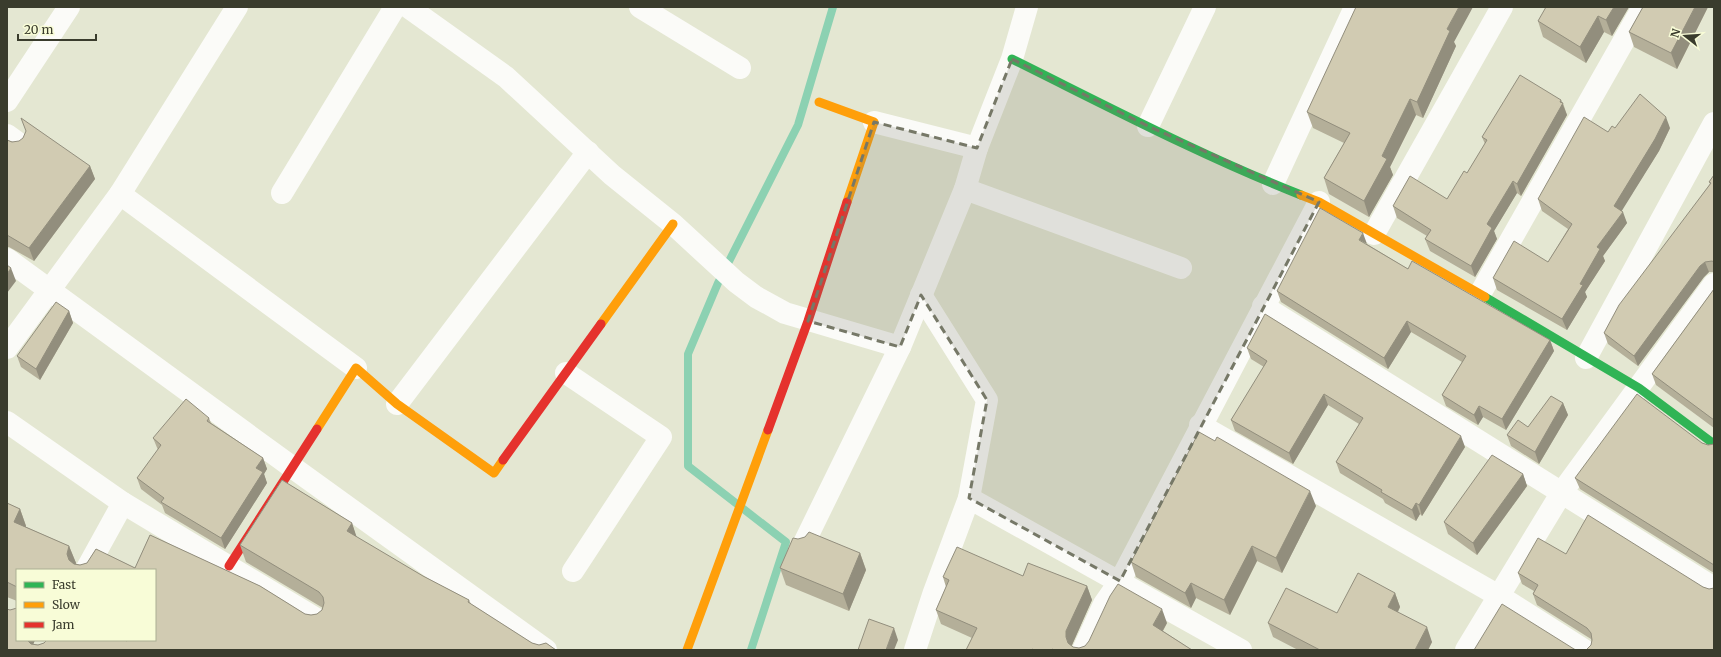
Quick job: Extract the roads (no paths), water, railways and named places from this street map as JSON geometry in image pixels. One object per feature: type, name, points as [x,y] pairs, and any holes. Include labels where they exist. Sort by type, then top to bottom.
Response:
[{"type":"street","points":[[7,101],[69,7]]},
{"type":"street","points":[[7,348],[120,194],[237,7]]},
{"type":"street","points":[[282,193],[395,7]]},
{"type":"street","points":[[408,7],[506,77],[612,175],[673,224],[736,282],[756,297],[785,313],[808,321],[900,347]]},
{"type":"street","points":[[640,7],[740,68]]},
{"type":"street","points":[[804,543],[900,347],[965,189],[977,148],[1012,59],[1027,7]]},
{"type":"street","points":[[1148,126],[1205,7]]},
{"type":"street","points":[[1273,184],[1355,7]]},
{"type":"street","points":[[1374,234],[1502,7]]},
{"type":"street","points":[[1480,294],[1642,7]]},
{"type":"street","points":[[1012,59],[1148,126],[1273,184],[1318,202],[1556,338],[1586,358],[1639,388],[1714,444]]},
{"type":"street","points":[[819,102],[874,122],[977,148]]},
{"type":"street","points":[[687,650],[808,321],[874,122]]},
{"type":"street","points":[[1586,358],[1714,123]]},
{"type":"street","points":[[397,404],[588,152]]},
{"type":"street","points":[[965,189],[1181,268]]},
{"type":"street","points":[[120,194],[356,368],[397,404],[494,473],[673,224]]},
{"type":"street","points":[[1083,650],[1104,604],[1120,581],[1200,425],[1318,202]]},
{"type":"street","points":[[7,259],[546,650]]},
{"type":"street","points":[[1466,650],[1562,492],[1714,284]]},
{"type":"street","points":[[915,650],[934,592],[970,498],[987,400],[921,295]]},
{"type":"street","points":[[1263,306],[1714,588]]},
{"type":"street","points":[[229,566],[356,368]]},
{"type":"street","points":[[566,373],[661,437],[573,572]]},
{"type":"street","points":[[7,422],[123,503],[318,620]]},
{"type":"street","points":[[1200,425],[1499,596],[1584,650]]},
{"type":"street","points":[[970,498],[1241,650]]},
{"type":"street","points":[[87,569],[123,503]]},
{"type":"waterway","points":[[751,650],[786,542],[688,466],[688,354],[718,283],[798,125],[833,7]]}]
